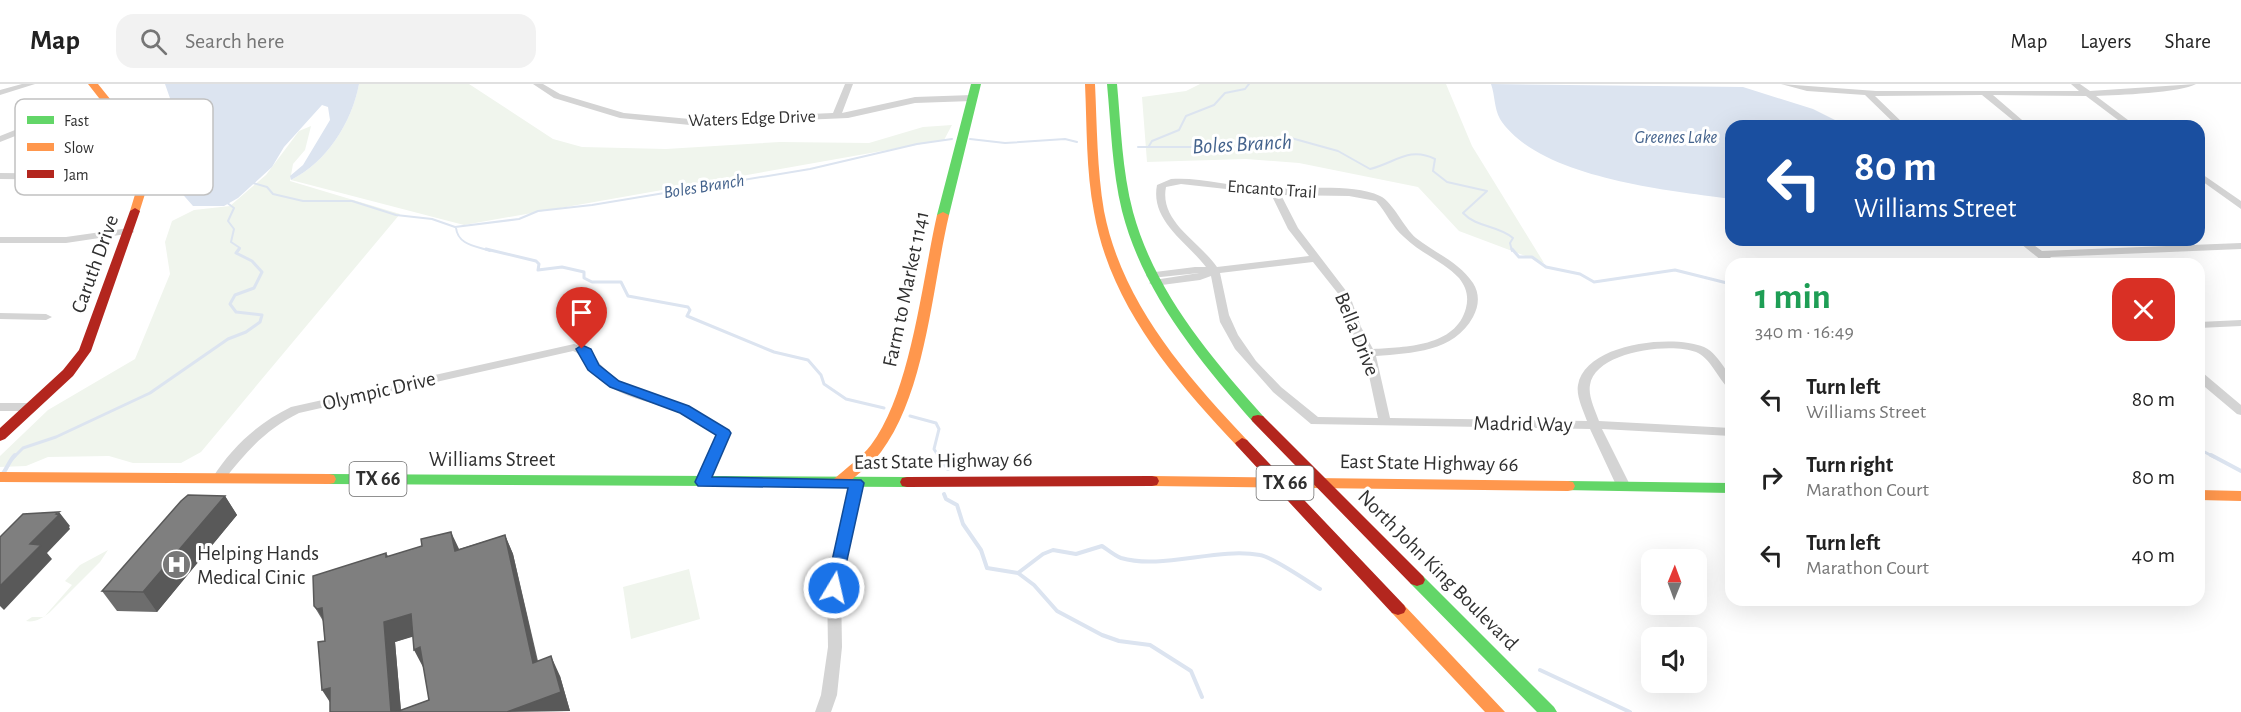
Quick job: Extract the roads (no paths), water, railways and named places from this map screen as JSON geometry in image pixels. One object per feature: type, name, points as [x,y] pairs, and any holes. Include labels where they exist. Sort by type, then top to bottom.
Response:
[{"type":"main road","name":"Caruth Drive","points":[[93,84],[106,99]]},
{"type":"main road","name":"Farm to Market 1141","points":[[839,483],[876,448],[895,417],[906,386],[937,240],[976,84]]},
{"type":"main road","points":[[1090,84],[1103,230],[1150,335],[1186,384],[1496,712]]},
{"type":"main road","name":"North John King Boulevard","points":[[1112,84],[1125,197],[1132,228],[1152,279],[1176,320],[1215,370],[1269,431],[1548,712]]},
{"type":"main road","points":[[1092,113],[1115,112]]},
{"type":"main road","name":"Caruth Drive","points":[[0,436],[68,373],[86,351],[140,195]]},
{"type":"main road","points":[[1125,283],[1152,279]]},
{"type":"main road","name":"Williams Street","points":[[0,477],[839,483]]},
{"type":"main road","name":"East State Highway 66","points":[[839,483],[1059,480],[1725,488]]},
{"type":"main road","points":[[2205,495],[2241,496]]},
{"type":"street","points":[[0,93],[31,84]]},
{"type":"street","name":"Waters Edge Drive","points":[[537,84],[557,96],[589,108],[657,121],[717,122],[836,116],[915,100],[972,98]]},
{"type":"street","points":[[836,116],[849,84]]},
{"type":"street","points":[[1785,84],[1832,92],[1984,93],[2149,92],[2192,84]]},
{"type":"street","points":[[2075,84],[2124,120]]},
{"type":"street","points":[[1866,92],[1896,120]]},
{"type":"street","points":[[1984,93],[2018,120]]},
{"type":"street","points":[[0,139],[15,133]]},
{"type":"street","points":[[0,176],[15,176]]},
{"type":"street","name":"Encanto Trail","points":[[1214,271],[1169,220],[1160,189],[1165,184],[1196,183],[1275,192],[1359,195],[1379,199],[1406,234],[1459,272],[1469,285],[1474,301],[1468,319],[1439,343],[1410,349],[1369,353]]},
{"type":"street","points":[[2205,183],[2241,206]]},
{"type":"street","name":"Bella Drive","points":[[1275,192],[1293,229],[1314,259],[1340,288],[1369,353],[1385,422]]},
{"type":"street","points":[[0,240],[66,240],[129,231]]},
{"type":"street","points":[[2030,246],[2046,258]]},
{"type":"street","points":[[2041,254],[2241,246]]},
{"type":"street","points":[[1152,279],[1200,277],[1214,271],[1314,259]]},
{"type":"street","name":"Madrid Way","points":[[1214,271],[1221,289],[1225,322],[1237,343],[1277,388],[1315,421],[1596,425],[1725,432]]},
{"type":"street","points":[[0,316],[46,317]]},
{"type":"street","points":[[2205,325],[2241,323]]},
{"type":"street","name":"Olympic Drive","points":[[219,477],[256,432],[271,421],[295,410],[574,347],[587,352],[593,367],[615,384],[684,410],[724,433],[703,482]]},
{"type":"street","points":[[1624,487],[1588,405],[1584,385],[1590,372],[1605,358],[1641,348],[1699,349],[1710,357],[1725,376]]},
{"type":"street","points":[[2205,381],[2241,411]]},
{"type":"street","points":[[0,407],[31,407]]},
{"type":"street","points":[[823,712],[829,695],[835,647],[834,588],[856,483]]},
{"type":"water","points":[[165,84],[359,84],[356,98],[344,126],[336,140],[316,163],[291,180],[290,176],[303,165],[330,120],[328,107],[322,105],[284,147],[272,167],[238,198],[224,206],[193,206],[183,195],[213,195],[213,99],[170,99]]},
{"type":"water","name":"Greenes Lake","points":[[1491,84],[1743,87],[1813,109],[1835,120],[1725,120],[1725,198],[1640,185],[1573,168],[1543,155],[1518,139],[1500,119]]},
{"type":"waterway","points":[[1149,146],[1152,141],[1179,130],[1186,116],[1214,105],[1225,93],[1245,89],[1249,84]]},
{"type":"waterway","name":"Boles Branch","points":[[1138,147],[1244,147],[1291,138],[1338,151],[1370,169],[1402,157],[1426,155],[1435,159],[1433,171],[1447,182],[1487,191],[1463,213],[1513,238],[1510,243],[1512,251]]},
{"type":"waterway","name":"Boles Branch","points":[[255,181],[253,183],[267,187],[273,194],[303,201],[352,201],[396,215],[432,219],[455,227],[519,219],[538,211],[592,205],[810,169],[917,144],[952,139]]},
{"type":"waterway","name":"Boles Branch","points":[[970,139],[1005,143],[1065,139],[1077,142]]},
{"type":"waterway","points":[[226,202],[234,208],[228,221],[234,229],[231,242],[240,248],[238,251]]},
{"type":"waterway","points":[[456,228],[457,234],[464,241],[490,251]]},
{"type":"waterway","points":[[14,457],[23,448],[56,437],[150,393],[228,339],[246,332],[260,322],[262,315],[236,312],[230,304],[235,295],[254,288],[262,272],[252,261],[236,253],[239,249]]},
{"type":"waterway","points":[[486,249],[536,261],[539,264],[538,270],[562,267],[584,272],[584,278],[592,282],[621,282],[628,296],[688,307],[690,310],[687,316],[774,352],[808,360],[821,375],[824,384],[846,399],[884,408]]},
{"type":"waterway","name":"Boles Branch","points":[[1512,249],[1519,257],[1532,257],[1546,267],[1580,274],[1594,282],[1675,270],[1725,282]]},
{"type":"waterway","points":[[910,416],[936,423],[939,429],[934,449],[939,457]]},
{"type":"waterway","name":"Boles Branch","points":[[2205,452],[2214,457]]},
{"type":"waterway","points":[[0,477],[15,455]]},
{"type":"waterway","points":[[938,455],[948,469]]},
{"type":"waterway","name":"Boles Branch","points":[[2211,455],[2241,471]]},
{"type":"waterway","points":[[944,494],[946,499],[957,505],[963,524],[981,550],[987,568],[1018,573]]},
{"type":"waterway","points":[[1018,573],[1043,554],[1053,550],[1076,554],[1102,546],[1121,558],[1137,561],[1243,553],[1260,555],[1273,560],[1320,589]]},
{"type":"waterway","points":[[1018,573],[1034,585],[1057,611],[1102,635],[1119,641],[1150,645],[1191,671],[1202,697]]},
{"type":"waterway","points":[[1540,670],[1630,712]]},
{"type":"place","name":"Helping Hands Medical Cinic","points":[[176,565]]}]
